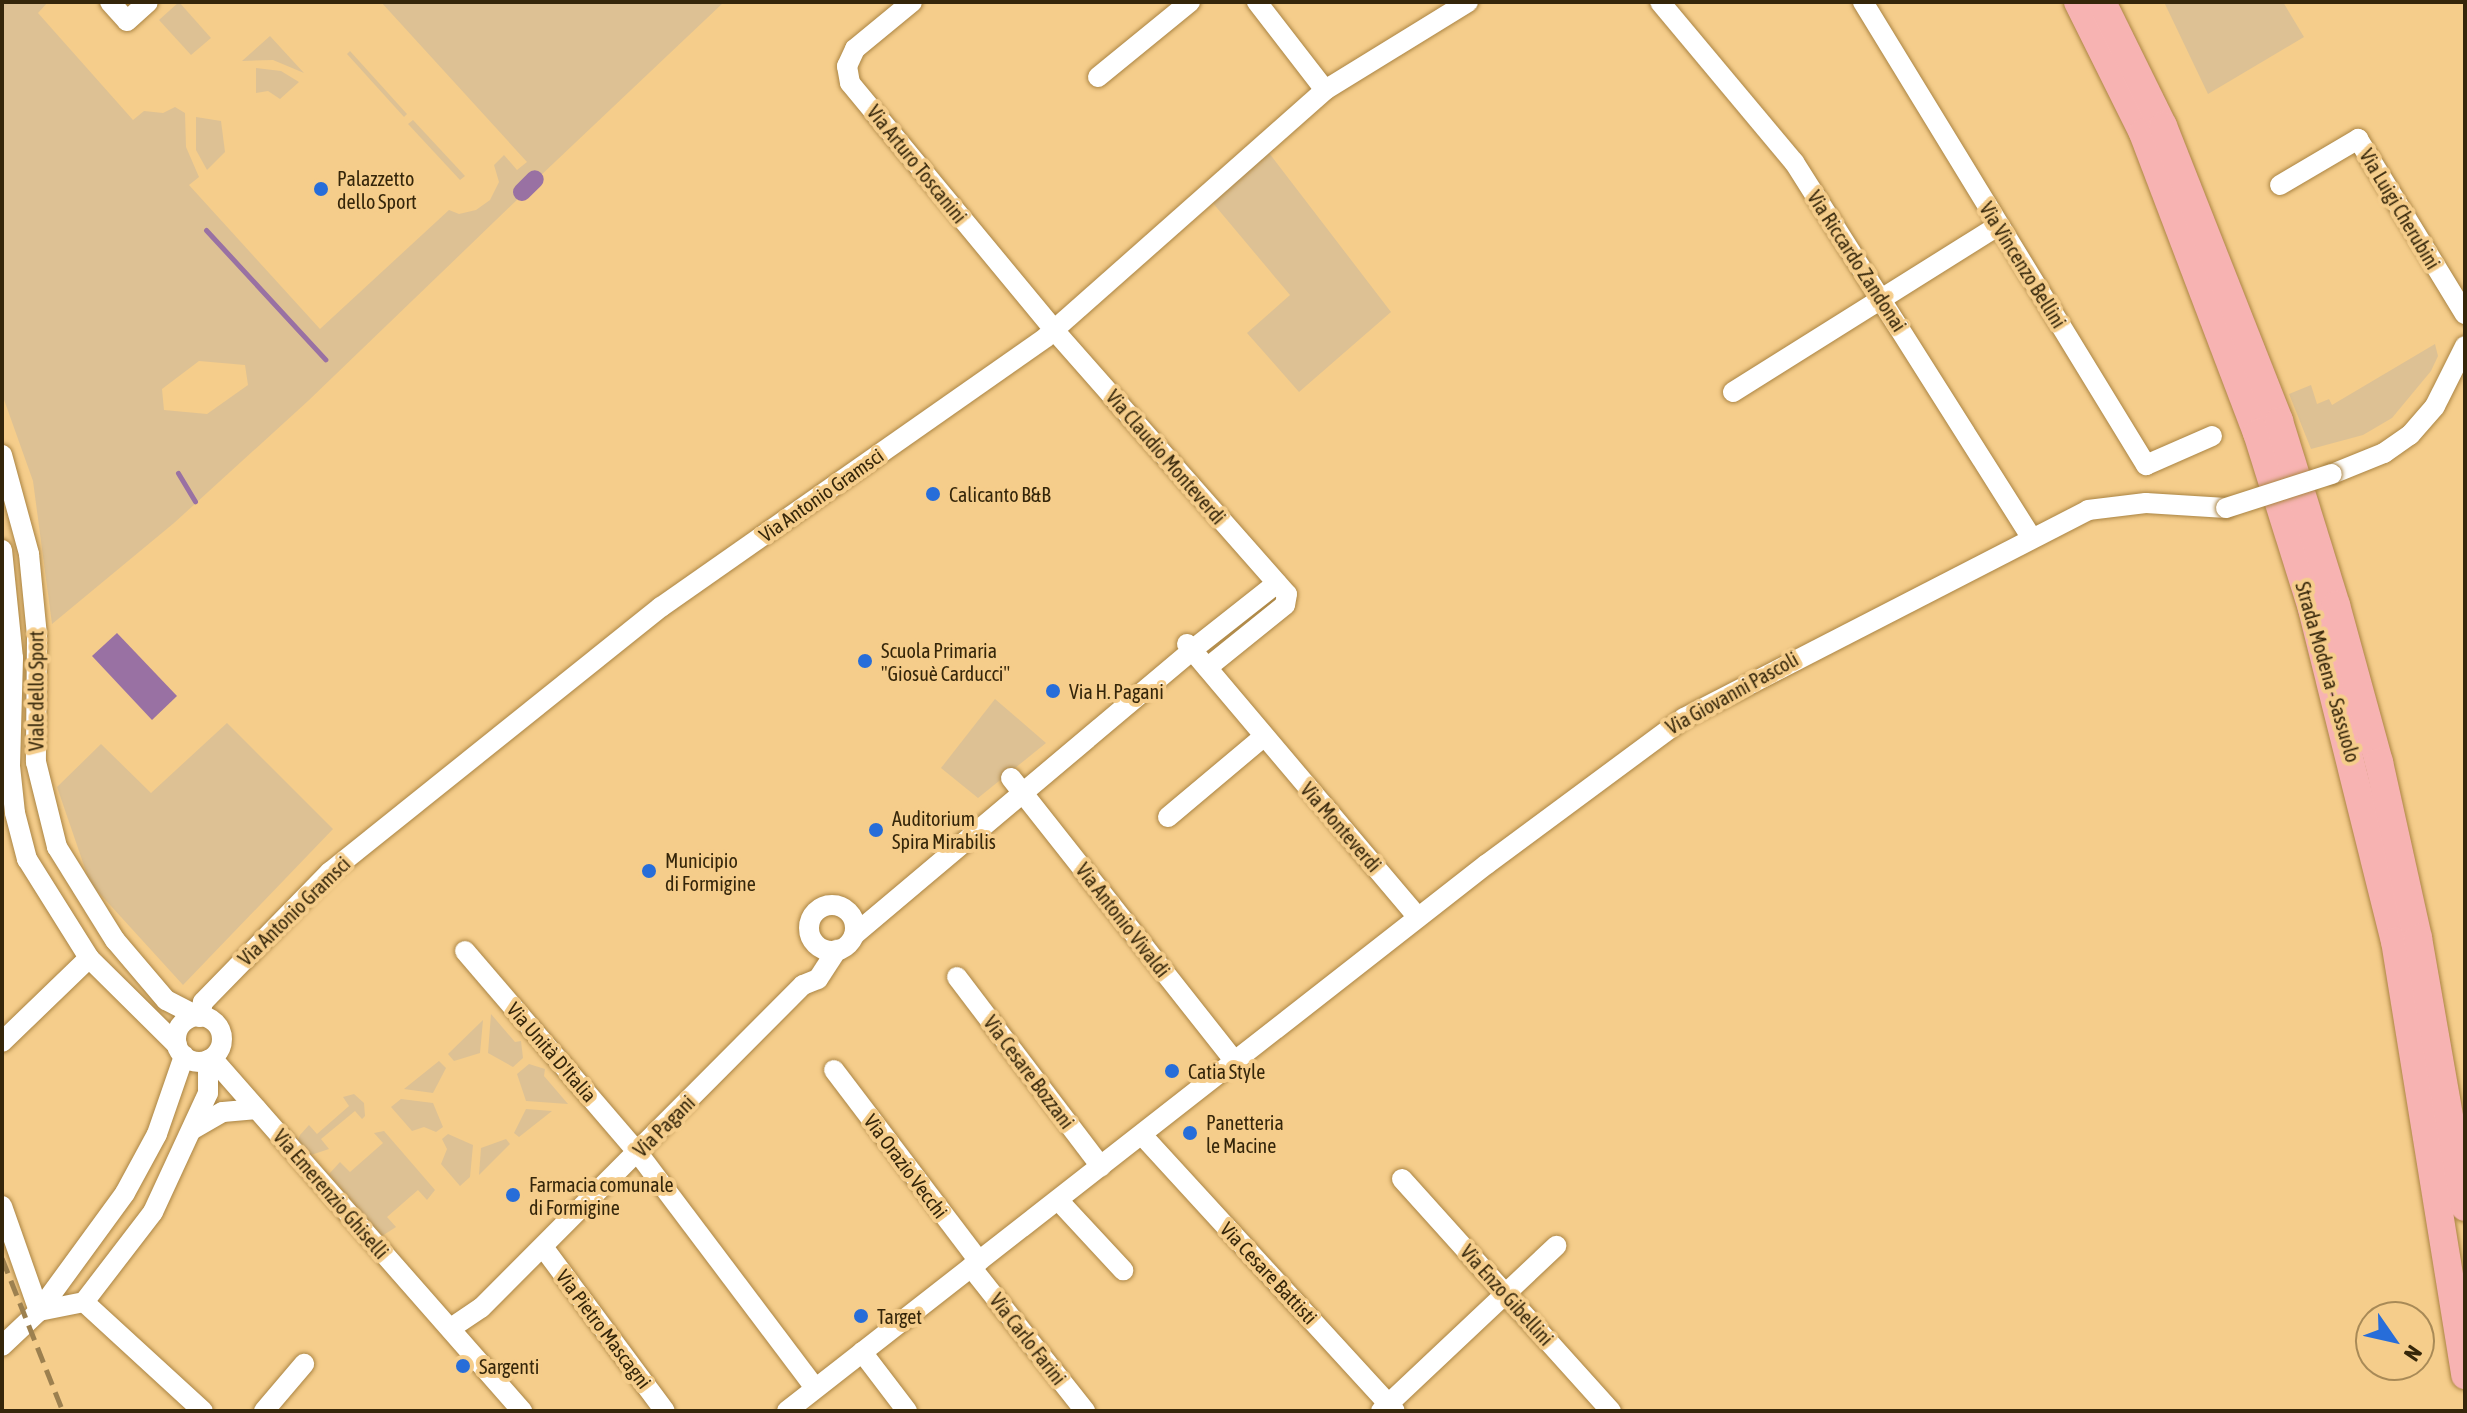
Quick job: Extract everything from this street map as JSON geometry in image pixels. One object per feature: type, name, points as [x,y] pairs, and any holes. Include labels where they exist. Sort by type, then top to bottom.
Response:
[{"type":"highway","name":"Strada Modena - Sassuolo","points":[[2078,2],[2143,133],[2257,433],[2312,609],[2395,941],[2465,1375]]},
{"type":"highway","name":"Strada Modena - Sassuolo","points":[[2102,2],[2163,126],[2279,421],[2336,605],[2379,762],[2418,938],[2465,1207]]},
{"type":"street","points":[[110,2],[127,21],[148,2]]},
{"type":"street","name":"Via Arturo Toscanini","points":[[912,2],[855,49],[847,66],[850,83],[1054,330]]},
{"type":"street","points":[[1098,77],[1190,2]]},
{"type":"street","points":[[1257,2],[1325,90]]},
{"type":"street","name":"Via Antonio Gramsci","points":[[5,1343],[39,1311],[125,1193],[157,1134],[180,1051],[181,1026],[199,1017],[203,1002],[330,872],[661,607],[1054,330],[1325,90],[1468,2]]},
{"type":"street","name":"Via Riccardo Zandonai","points":[[1660,2],[1794,162],[2031,537]]},
{"type":"street","name":"Via Vincenzo Bellini","points":[[1863,2],[2146,465],[2212,436]]},
{"type":"street","name":"Via Luigi Cherubini","points":[[2280,185],[2358,139],[2465,314]]},
{"type":"street","points":[[1733,392],[1998,226]]},
{"type":"street","name":"Via Claudio Monteverdi","points":[[1054,330],[1277,583]]},
{"type":"street","name":"Via Giovanni Pascoli","points":[[787,1411],[1418,917],[1684,718],[2088,510],[2117,504],[2226,508],[2332,474],[2384,453],[2410,435],[2435,406],[2465,346]]},
{"type":"street","name":"Viale dello Sport","points":[[2,455],[29,554],[37,636],[36,762],[57,847],[115,940],[166,1000],[199,1017]]},
{"type":"street","name":"Viale dello Sport","points":[[2,550],[10,766],[15,813],[27,859],[89,958],[180,1051]]},
{"type":"street","points":[[887,903],[850,914],[834,905],[816,912],[809,929],[827,948],[854,935],[1017,784],[1190,647],[1277,583],[1287,594],[1285,605],[1207,668],[1190,647]]},
{"type":"street","name":"Via Monteverdi","points":[[1207,668],[1262,738],[1418,917]]},
{"type":"street","points":[[1168,817],[1262,738]]},
{"type":"street","name":"Via Antonio Vivaldi","points":[[1017,784],[1235,1062]]},
{"type":"street","points":[[850,914],[854,935]]},
{"type":"street","name":"Via Pagani","points":[[451,1328],[468,1320],[543,1247],[803,985],[818,979],[827,948]]},
{"type":"street","name":"Via Unità D'Italia","points":[[465,951],[638,1153],[815,1388]]},
{"type":"street","points":[[2,1042],[89,958]]},
{"type":"street","name":"Via Cesare Bozzani","points":[[957,977],[1101,1167]]},
{"type":"street","points":[[2,1206],[39,1311],[84,1302],[153,1212],[208,1093],[210,1059],[221,1045],[220,1030],[199,1017]]},
{"type":"street","points":[[180,1051],[210,1059]]},
{"type":"street","name":"Via Emerenzio Ghiselli","points":[[210,1059],[522,1411]]},
{"type":"street","name":"Via Orazio Vecchi","points":[[834,1070],[975,1264]]},
{"type":"street","points":[[193,1129],[223,1112],[257,1109]]},
{"type":"street","name":"Via Cesare Battisti","points":[[1142,1135],[1388,1409]]},
{"type":"street","name":"Via Enzo Gibellini","points":[[1402,1179],[1608,1410]]},
{"type":"street","points":[[1058,1200],[1123,1270]]},
{"type":"street","points":[[1388,1409],[1505,1292],[1556,1246]]},
{"type":"street","name":"Via Pietro Mascagni","points":[[543,1247],[665,1411]]},
{"type":"street","name":"Via Carlo Farini","points":[[975,1264],[1085,1411]]},
{"type":"street","points":[[84,1302],[203,1411]]},
{"type":"street","points":[[862,1352],[907,1411]]},
{"type":"street","points":[[264,1411],[304,1364]]},
{"type":"shaded area","points":[[2,2],[48,2],[38,13],[133,120],[144,111],[163,113],[175,107],[185,113],[186,147],[199,177],[189,185],[320,329],[449,210],[459,214],[476,210],[490,200],[499,182],[494,165],[504,155],[517,170],[527,162],[381,2],[724,2],[538,178],[526,175],[520,197],[308,401],[174,523],[52,624],[33,481],[2,394]],"holes":[[[199,361],[245,365],[248,385],[207,414],[164,410],[162,389]]]},
{"type":"shaded area","points":[[179,2],[211,38],[191,55],[159,20]]},
{"type":"shaded area","points":[[2164,2],[2283,2],[2304,37],[2208,94]]},
{"type":"shaded area","points":[[270,36],[304,73],[273,60],[242,61]]},
{"type":"shaded area","points":[[350,51],[407,114],[404,117],[347,54]]},
{"type":"shaded area","points":[[256,68],[281,71],[299,82],[280,99],[268,91],[256,93]]},
{"type":"shaded area","points":[[196,117],[221,121],[225,152],[207,170],[196,150]]},
{"type":"shaded area","points":[[413,120],[465,176],[460,180],[408,124]]},
{"type":"shaded area","points":[[1269,153],[1391,312],[1299,392],[1247,333],[1290,295],[1212,202]]},
{"type":"shaded area","points":[[2435,344],[2438,356],[2431,371],[2392,418],[2363,435],[2311,449],[2289,394],[2311,385],[2317,404],[2329,399],[2332,405]]},
{"type":"shaded area","points":[[117,633],[177,696],[152,720],[92,656]]},
{"type":"shaded area","points":[[995,699],[1046,743],[978,798],[941,768]]},
{"type":"shaded area","points":[[227,723],[333,829],[183,985],[90,883],[57,787],[101,744],[151,793]]},
{"type":"shaded area","points":[[491,1014],[515,1042],[521,1041],[523,1058],[513,1067],[488,1053]]},
{"type":"shaded area","points":[[483,1020],[480,1053],[454,1061],[448,1054]]},
{"type":"shaded area","points":[[439,1061],[446,1068],[433,1093],[404,1089]]},
{"type":"shaded area","points":[[529,1064],[545,1069],[544,1076],[568,1104],[526,1101],[517,1074]]},
{"type":"shaded area","points":[[354,1094],[364,1103],[365,1116],[362,1119],[355,1111],[321,1139],[329,1149],[311,1155],[298,1140],[300,1135],[309,1125],[317,1134],[349,1106],[343,1097]]},
{"type":"shaded area","points":[[401,1099],[433,1103],[443,1127],[436,1132],[424,1127],[412,1131],[391,1107]]},
{"type":"shaded area","points":[[526,1109],[552,1111],[519,1137],[514,1133]]},
{"type":"shaded area","points":[[384,1131],[435,1190],[427,1200],[418,1190],[387,1217],[396,1227],[382,1236],[329,1174],[340,1162],[350,1172],[383,1143],[374,1133]]},
{"type":"shaded area","points":[[448,1134],[473,1145],[470,1177],[460,1186],[441,1164],[447,1149],[442,1139]]},
{"type":"shaded area","points":[[506,1139],[510,1144],[479,1175],[481,1148]]},
{"type":"waterway","points":[[522,192],[535,179]]},
{"type":"waterway","points":[[206,230],[325,359]]},
{"type":"waterway","points":[[178,473],[195,501]]},
{"type":"railway","points":[[2,1258],[63,1411]]},
{"type":"place","name":"Palazzetto dello Sport","points":[[321,189]]},
{"type":"place","name":"Calicanto B&B","points":[[933,494]]},
{"type":"place","name":"Scuola Primaria \"Giosuè Carducci\"","points":[[865,661]]},
{"type":"place","name":"Via H. Pagani","points":[[1053,691]]},
{"type":"place","name":"Auditorium Spira Mirabilis","points":[[876,830]]},
{"type":"place","name":"Municipio di Formigine","points":[[649,871]]},
{"type":"place","name":"Catia Style","points":[[1172,1071]]},
{"type":"place","name":"Panetteria le Macine","points":[[1190,1133]]},
{"type":"place","name":"Farmacia comunale di Formigine","points":[[513,1195]]},
{"type":"place","name":"Target","points":[[861,1316]]},
{"type":"place","name":"Sargenti","points":[[463,1366]]}]
